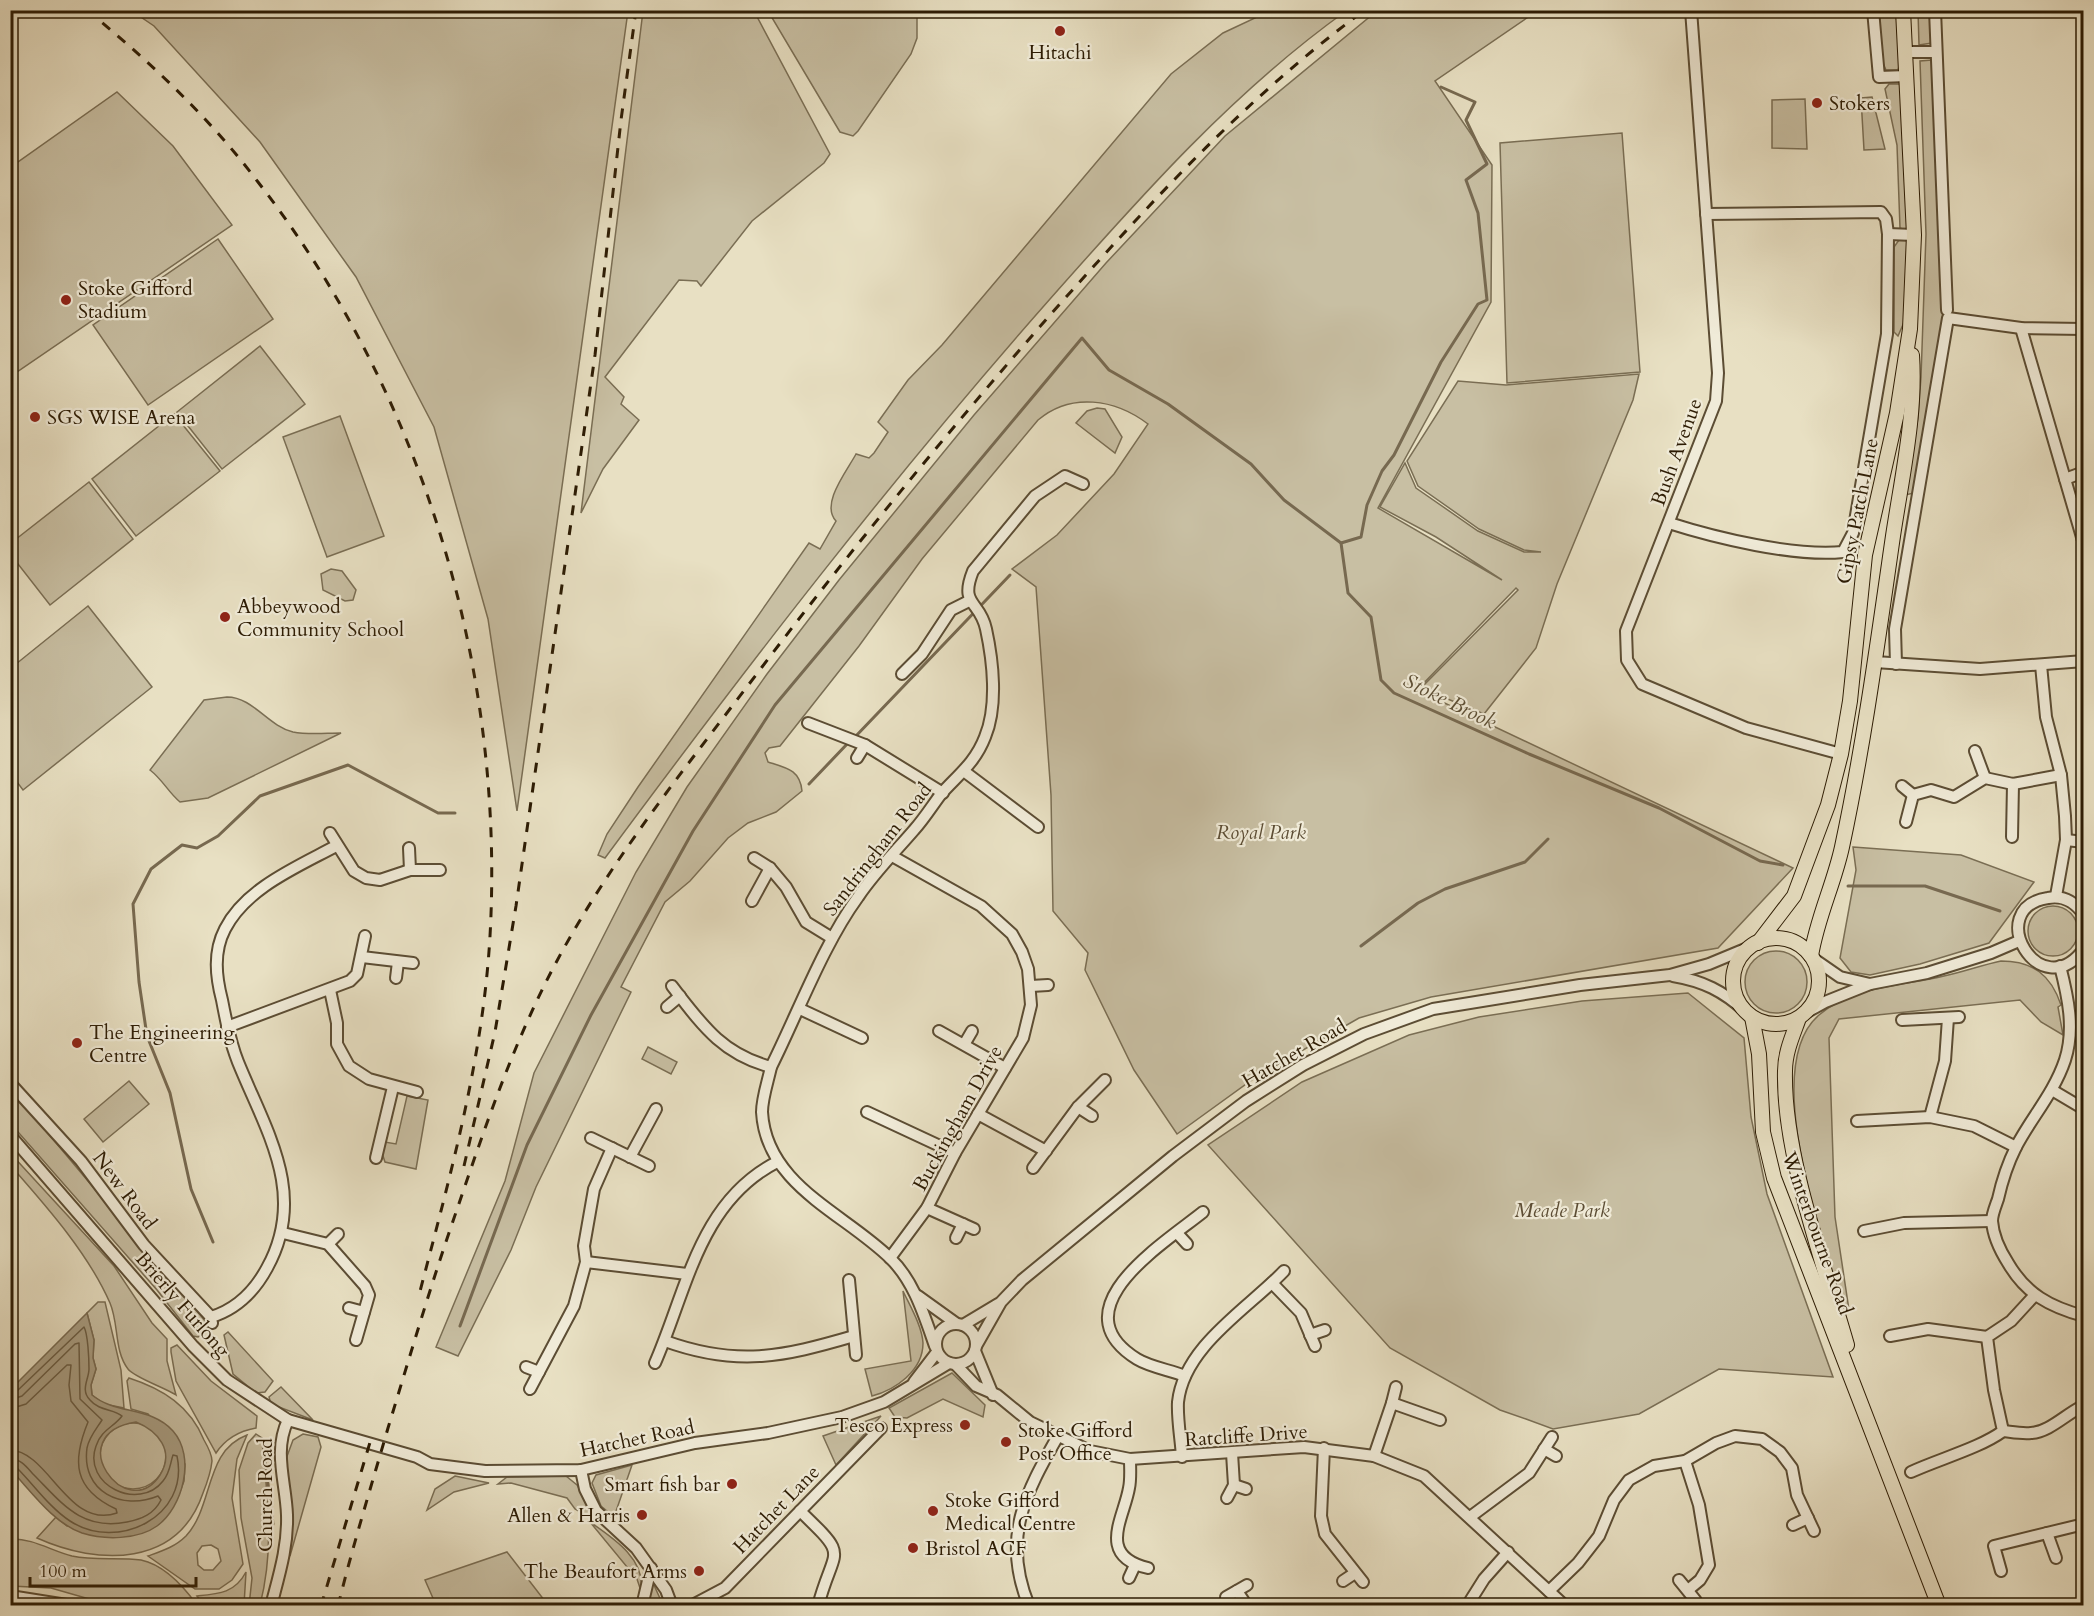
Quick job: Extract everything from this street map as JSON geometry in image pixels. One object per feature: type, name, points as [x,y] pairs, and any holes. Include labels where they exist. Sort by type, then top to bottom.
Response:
[{"type":"main road","name":"Gipsy Patch Lane","points":[[1754,945],[1794,896],[1828,805],[1841,754],[1850,701],[1865,555],[1897,413],[1910,329],[1914,235],[1903,10]]},
{"type":"main road","name":"Gipsy Patch Lane","points":[[1813,957],[1817,923],[1837,872],[1875,662],[1914,382],[1910,329]]},
{"type":"main road","name":"Gipsy Patch Lane","points":[[1850,701],[1862,664],[1875,662]]},
{"type":"main road","points":[[1841,754],[1858,761]]},
{"type":"main road","points":[[1778,938],[1795,943],[1813,957],[1819,983],[1817,995],[1802,1016],[1783,1024],[1763,1022],[1749,1014],[1738,1002],[1733,982],[1736,966],[1754,945],[1778,938]]},
{"type":"main road","name":"Winterbourne Road","points":[[1749,1014],[1759,1054],[1763,1132],[1774,1178],[1939,1605]]},
{"type":"main road","name":"Winterbourne Road","points":[[1802,1016],[1787,1053],[1788,1116],[1800,1178],[1868,1421]]},
{"type":"street","name":"Bush Avenue","points":[[1691,10],[1718,373],[1716,401],[1626,631],[1627,660],[1642,684],[1746,728],[1841,754]]},
{"type":"street","points":[[1873,10],[1879,77],[1907,76]]},
{"type":"street","points":[[1896,664],[1895,629],[1948,314],[1941,296],[1935,10]]},
{"type":"street","points":[[1905,52],[1936,52]]},
{"type":"street","points":[[1670,523],[1720,538],[1822,554],[1843,552],[1853,533],[1887,334],[1888,234],[1886,219],[1881,212],[1706,214]]},
{"type":"street","points":[[1888,234],[1914,235]]},
{"type":"street","points":[[1948,314],[2021,328],[2084,329]]},
{"type":"street","points":[[2021,328],[2084,544]]},
{"type":"street","points":[[902,674],[922,654],[951,610],[969,600],[968,584],[981,558],[1035,496],[1064,471],[1083,483]]},
{"type":"street","points":[[2065,479],[2084,472]]},
{"type":"street","name":"Sandringham Road","points":[[936,1349],[917,1296],[890,1258],[821,1205],[777,1162],[766,1134],[762,1111],[771,1067],[832,938],[858,896],[943,793],[965,772],[988,731],[992,694],[986,629],[982,616],[969,600]]},
{"type":"street","points":[[1875,662],[1980,669],[2084,661]]},
{"type":"street","points":[[2041,665],[2046,717],[2061,775],[2066,840],[2056,896]]},
{"type":"street","points":[[808,723],[865,744],[943,793]]},
{"type":"street","points":[[856,758],[865,744]]},
{"type":"street","points":[[1975,752],[1985,778]]},
{"type":"street","points":[[965,772],[1038,827]]},
{"type":"street","points":[[1913,795],[1931,790],[1954,797],[1985,778],[2013,784],[2061,775]]},
{"type":"street","points":[[2012,837],[2013,784]]},
{"type":"street","points":[[1902,786],[1913,795]]},
{"type":"street","points":[[1906,822],[1913,795]]},
{"type":"street","points":[[330,833],[336,846],[354,871],[366,878],[380,880],[410,870],[440,870]]},
{"type":"street","points":[[2066,840],[2084,842]]},
{"type":"street","name":"New Road","points":[[10,1083],[81,1161],[144,1245],[212,1321],[233,1309],[247,1296],[265,1272],[283,1233],[285,1195],[279,1164],[267,1126],[238,1062],[227,1027],[217,980],[217,954],[225,929],[249,899],[284,873],[336,846]]},
{"type":"street","points":[[409,848],[410,870]]},
{"type":"street","name":"Buckingham Drive","points":[[890,1258],[927,1208],[955,1153],[1005,1068],[1029,1021],[1031,986],[1022,952],[1012,934],[998,919],[981,906],[892,856]]},
{"type":"street","points":[[754,858],[770,868],[783,882],[806,922],[832,938]]},
{"type":"street","points":[[752,902],[770,868]]},
{"type":"street","points":[[2084,915],[2077,906],[2056,896],[2040,899],[2029,906],[2019,924],[2019,941],[2029,957],[2039,964],[2060,966],[2074,960],[2084,949]]},
{"type":"street","points":[[227,1027],[350,981],[357,974],[365,936]]},
{"type":"street","points":[[1802,1016],[1870,984],[1928,973],[1992,953],[2019,941]]},
{"type":"street","name":"Hatchet Road","points":[[975,1349],[1001,1302],[1022,1280],[1077,1233],[1236,1108],[1303,1065],[1364,1034],[1433,1009],[1580,985],[1670,975],[1709,964],[1754,945]]},
{"type":"street","points":[[362,957],[413,963]]},
{"type":"street","points":[[1813,957],[1840,977],[1870,984]]},
{"type":"street","points":[[396,978],[398,962]]},
{"type":"street","points":[[2060,966],[2070,1027],[2065,1059],[2052,1090],[2016,1147],[2002,1182],[1992,1221],[2000,1251],[2014,1274],[2034,1296],[2061,1309],[2084,1316]]},
{"type":"street","name":"Hatchet Road","points":[[1670,975],[1709,984],[1749,1014]]},
{"type":"street","points":[[1031,986],[1048,985]]},
{"type":"street","points":[[672,986],[702,1024],[729,1051],[771,1067]]},
{"type":"street","points":[[330,990],[337,1023],[337,1044],[349,1066],[369,1079],[417,1092]]},
{"type":"street","points":[[667,1006],[680,996]]},
{"type":"street","points":[[800,1009],[861,1038]]},
{"type":"street","points":[[1902,1020],[1954,1018],[1930,1117]]},
{"type":"street","points":[[939,1030],[1005,1068]]},
{"type":"street","points":[[965,1043],[972,1031]]},
{"type":"street","points":[[1034,1168],[1078,1107],[1105,1080]]},
{"type":"street","points":[[375,1149],[393,1087]]},
{"type":"street","points":[[2052,1090],[2084,1109]]},
{"type":"street","points":[[1078,1107],[1092,1116]]},
{"type":"street","points":[[630,1157],[656,1109]]},
{"type":"street","points":[[867,1112],[955,1153]]},
{"type":"street","points":[[978,1114],[1046,1151]]},
{"type":"street","points":[[1857,1121],[1930,1117],[1974,1126],[2016,1147]]},
{"type":"street","name":"Brierly Furlong","points":[[10,1135],[211,1366],[238,1388],[288,1420],[366,1442]]},
{"type":"street","points":[[591,1138],[649,1166]]},
{"type":"street","points":[[530,1389],[574,1306],[586,1262],[584,1246],[594,1189],[612,1148]]},
{"type":"street","points":[[655,1363],[687,1274],[705,1237],[727,1203],[753,1174],[777,1162]]},
{"type":"street","points":[[927,1208],[974,1229]]},
{"type":"street","points":[[1185,1376],[1138,1359],[1113,1339],[1107,1314],[1111,1298],[1121,1281],[1140,1262],[1203,1212]]},
{"type":"street","points":[[1864,1231],[1905,1223],[1992,1221]]},
{"type":"street","points":[[956,1238],[963,1224]]},
{"type":"street","points":[[283,1233],[327,1244],[364,1286],[369,1295],[356,1340]]},
{"type":"street","points":[[1177,1233],[1186,1244]]},
{"type":"street","points":[[327,1244],[338,1234]]},
{"type":"street","points":[[586,1262],[687,1274]]},
{"type":"street","points":[[1182,1457],[1178,1402],[1185,1376],[1199,1351],[1284,1271]]},
{"type":"street","points":[[849,1280],[856,1355]]},
{"type":"street","points":[[1272,1283],[1300,1313],[1315,1346]]},
{"type":"street","name":"Sandringham Road","points":[[917,1296],[960,1324]]},
{"type":"street","points":[[1890,1336],[1928,1329],[1987,1337],[2012,1321],[2034,1296]]},
{"type":"street","name":"Hatchet Road","points":[[960,1324],[1001,1302]]},
{"type":"street","points":[[349,1308],[364,1312]]},
{"type":"street","points":[[975,1349],[967,1361],[952,1364],[936,1349],[941,1330],[960,1324],[973,1333],[975,1349],[993,1395]]},
{"type":"street","points":[[1310,1335],[1325,1329]]},
{"type":"street","points":[[664,1341],[690,1350],[726,1357],[760,1358],[802,1351],[854,1336]]},
{"type":"street","points":[[1987,1337],[1994,1390],[2003,1431]]},
{"type":"street","name":"Hatchet Road","points":[[910,1387],[936,1349]]},
{"type":"street","name":"Hatchet Road","points":[[366,1442],[417,1457],[430,1464],[485,1470],[581,1470],[695,1443],[815,1424],[884,1402],[952,1364]]},
{"type":"street","name":"Ratcliffe Drive","points":[[952,1364],[976,1386],[993,1395],[1030,1422],[1090,1451],[1130,1459],[1304,1447],[1374,1456],[1424,1476],[1564,1605]]},
{"type":"street","points":[[526,1366],[539,1372]]},
{"type":"street","points":[[1374,1456],[1396,1387]]},
{"type":"street","points":[[1392,1403],[1440,1420]]},
{"type":"street","points":[[1911,1472],[1946,1455],[1991,1439],[2003,1431],[2032,1434],[2052,1426],[2064,1415],[2083,1405]]},
{"type":"street","name":"Church Road","points":[[271,1605],[285,1553],[287,1515],[280,1448],[282,1432],[288,1420]]},
{"type":"street","name":"Hatchet Lane","points":[[691,1605],[725,1588],[881,1428]]},
{"type":"street","points":[[1029,1605],[1018,1569],[1020,1511],[1030,1486],[1058,1436]]},
{"type":"street","points":[[1550,1591],[1578,1563],[1599,1536],[1614,1500],[1629,1480],[1654,1466],[1685,1461],[1716,1443],[1735,1436],[1762,1439],[1780,1452],[1792,1468],[1797,1495],[1814,1531]]},
{"type":"street","points":[[1470,1517],[1488,1501],[1528,1473],[1552,1437]]},
{"type":"street","points":[[1324,1448],[1321,1516],[1325,1534],[1363,1582]]},
{"type":"street","points":[[1544,1449],[1556,1456]]},
{"type":"street","points":[[1227,1498],[1234,1485],[1232,1453]]},
{"type":"street","points":[[1130,1459],[1130,1488],[1116,1526],[1118,1546],[1135,1565],[1148,1568]]},
{"type":"street","points":[[1685,1461],[1699,1505],[1709,1565],[1700,1580],[1688,1590]]},
{"type":"street","points":[[581,1470],[585,1489],[596,1511],[636,1548],[666,1590],[672,1605]]},
{"type":"street","points":[[1234,1485],[1246,1489]]},
{"type":"street","points":[[800,1511],[833,1543],[836,1556],[818,1605]]},
{"type":"street","points":[[1793,1525],[1808,1518]]},
{"type":"street","points":[[2001,1571],[1994,1546],[2084,1524]]},
{"type":"street","points":[[2047,1533],[2056,1558]]},
{"type":"street","points":[[1467,1605],[1484,1579],[1508,1552]]},
{"type":"street","points":[[1129,1578],[1135,1565]]},
{"type":"street","points":[[642,1605],[651,1568]]},
{"type":"street","points":[[1343,1581],[1355,1573]]},
{"type":"street","points":[[1679,1580],[1696,1601]]},
{"type":"street","points":[[1226,1597],[1247,1585]]},
{"type":"street","points":[[1237,1591],[1247,1605]]},
{"type":"street","points":[[10,1596],[73,1605]]},
{"type":"green space","points":[[1272,10],[1346,11],[1265,75],[1227,110],[1190,146],[1084,260],[877,504],[712,715],[605,858],[598,855],[607,834],[638,787],[809,543],[820,549],[836,521],[831,506],[837,487],[856,454],[869,458],[888,432],[878,422],[908,380],[942,345],[1171,74],[1223,33]]},
{"type":"green space","name":"Royal Park","points":[[1378,10],[1537,11],[1435,81],[1492,165],[1491,302],[1378,508],[1502,580],[1436,537],[1380,507],[1405,463],[1416,488],[1478,531],[1524,552],[1541,552],[1524,550],[1479,529],[1418,486],[1407,461],[1458,381],[1506,385],[1639,374],[1633,400],[1557,584],[1536,648],[1484,714],[1421,688],[1518,590],[1516,588],[1417,690],[1793,868],[1718,948],[1431,997],[1359,1018],[1256,1077],[1177,1134],[1134,1070],[1085,970],[1088,953],[1053,911],[1051,795],[1036,587],[1012,569],[1057,535],[1114,474],[1148,424],[1122,409],[1107,404],[1079,402],[1064,405],[1038,420],[922,559],[859,646],[780,746],[769,748],[765,753],[768,762],[787,768],[799,778],[802,791],[776,812],[748,823],[728,838],[690,881],[665,902],[621,987],[631,992],[536,1187],[511,1250],[458,1356],[436,1347],[505,1181],[534,1073],[636,872],[687,787],[767,674],[839,580],[974,415],[1106,263],[1225,136]]},
{"type":"green space","points":[[132,11],[628,11],[517,811],[488,619],[434,427],[356,277],[260,142],[154,26]]},
{"type":"green space","points":[[643,11],[754,11],[830,154],[824,163],[752,221],[701,286],[697,281],[679,280],[605,377],[624,397],[621,404],[639,420],[603,469],[581,513]]},
{"type":"green space","points":[[768,11],[917,11],[917,38],[911,54],[853,136],[840,132]]},
{"type":"green space","points":[[1879,11],[1896,11],[1900,63],[1898,70],[1886,70],[1881,59]]},
{"type":"green space","points":[[1918,11],[1930,11],[1932,43],[1919,45]]},
{"type":"green space","points":[[1932,60],[1944,317],[1914,493],[1905,495],[1918,418],[1926,234],[1920,61]]},
{"type":"green space","points":[[1889,84],[1899,84],[1906,95],[1909,190],[1907,231],[1900,228],[1897,145],[1885,89]]},
{"type":"green space","name":"Stoke Gifford Stadium","points":[[117,92],[173,146],[232,225],[11,376],[11,167]]},
{"type":"green space","points":[[1872,97],[1885,149],[1864,150],[1861,98]]},
{"type":"green space","points":[[1805,99],[1807,149],[1772,148],[1772,100]]},
{"type":"green space","points":[[1622,133],[1640,372],[1507,383],[1500,143]]},
{"type":"green space","points":[[218,239],[273,319],[148,405],[93,325]]},
{"type":"green space","points":[[1899,240],[1906,240],[1912,245],[1905,320],[1898,336],[1894,332],[1894,247]]},
{"type":"green space","points":[[260,346],[305,404],[222,469],[177,412]]},
{"type":"green space","points":[[1097,408],[1105,409],[1122,437],[1115,453],[1076,423],[1087,411]]},
{"type":"green space","points":[[174,414],[220,471],[136,536],[92,479]]},
{"type":"green space","points":[[340,416],[384,536],[327,557],[283,437]]},
{"type":"green space","points":[[89,482],[133,539],[50,605],[11,555],[11,543]]},
{"type":"green space","points":[[331,569],[342,571],[356,590],[353,600],[345,601],[323,590],[321,574]]},
{"type":"green space","points":[[88,606],[152,687],[23,790],[11,774],[11,668]]},
{"type":"green space","points":[[236,698],[253,706],[276,724],[293,732],[341,733],[208,798],[180,802],[150,770],[204,700]]},
{"type":"green space","points":[[1853,847],[1961,855],[2034,882],[1989,943],[1920,964],[1870,975],[1851,972],[1840,958],[1856,870]]},
{"type":"green space","points":[[2053,906],[2071,913],[2078,931],[2071,949],[2053,956],[2035,949],[2028,931],[2035,913]]},
{"type":"green space","points":[[1770,951],[1782,951],[1798,960],[1805,970],[1807,982],[1805,994],[1798,1004],[1782,1013],[1770,1013],[1759,1008],[1750,999],[1745,988],[1745,976],[1750,965],[1759,956]]},
{"type":"green space","points":[[2001,961],[2031,967],[2052,985],[2061,1005],[2058,1007],[2063,1035],[2041,1022],[2020,1000],[1839,1019],[1829,1038],[1835,1217],[1849,1310],[1844,1312],[1801,1158],[1795,1114],[1795,1074],[1802,1040],[1819,1015],[1832,1005],[1847,998],[1879,988],[1944,976]]},
{"type":"green space","points":[[2083,967],[2083,1044],[2079,1040],[2079,977]]},
{"type":"green space","name":"Meade Park","points":[[1688,993],[1744,1038],[1751,1117],[1767,1194],[1833,1377],[1719,1369],[1639,1414],[1553,1429],[1500,1410],[1390,1348],[1208,1145],[1302,1082],[1409,1035],[1479,1017],[1582,1001]]},
{"type":"green space","points":[[648,1047],[677,1062],[671,1074],[642,1059]]},
{"type":"green space","points":[[129,1081],[149,1104],[103,1142],[84,1119]]},
{"type":"green space","points":[[10,1088],[207,1323],[205,1333],[198,1337],[193,1336],[157,1290],[11,1124]]},
{"type":"green space","points":[[407,1096],[428,1100],[416,1169],[385,1162],[382,1153],[385,1142],[396,1144]]},
{"type":"green space","points":[[11,1154],[114,1266],[152,1323],[167,1339],[167,1361],[176,1395],[137,1376],[128,1369],[121,1354],[113,1311],[101,1284],[66,1231],[11,1166]]},
{"type":"green space","points":[[903,1291],[920,1330],[923,1343],[922,1353],[906,1378],[890,1389],[872,1396],[865,1369],[911,1361]]},
{"type":"green space","points":[[98,1302],[105,1302],[121,1370],[124,1408],[104,1404],[92,1395],[91,1385],[96,1369],[93,1358],[94,1340],[87,1313]]},
{"type":"green space","points":[[228,1332],[273,1381],[265,1392],[256,1393],[233,1374],[224,1335]]},
{"type":"green space","points":[[177,1345],[211,1381],[257,1416],[256,1428],[233,1436],[216,1453],[176,1381],[171,1348]]},
{"type":"green space","points":[[952,1373],[985,1405],[983,1417],[943,1399],[907,1418],[895,1417],[889,1408]]},
{"type":"green space","points":[[129,1378],[164,1393],[183,1408],[198,1428],[210,1450],[212,1461],[210,1473],[191,1517],[175,1535],[156,1547],[134,1554],[110,1556],[86,1553],[37,1538],[56,1517],[67,1526],[156,1526],[169,1513],[184,1481],[185,1464],[148,1414],[131,1409],[127,1381]]},
{"type":"green space","points":[[281,1387],[313,1420],[271,1404],[269,1397]]},
{"type":"green space","points":[[881,1416],[836,1465],[823,1436]]},
{"type":"green space","points":[[133,1423],[146,1426],[156,1433],[163,1443],[166,1456],[163,1469],[156,1479],[146,1486],[133,1489],[120,1486],[110,1479],[103,1469],[100,1456],[103,1443],[110,1433],[120,1426]]},
{"type":"green space","points":[[256,1434],[262,1438],[269,1542],[265,1584],[260,1605],[249,1606],[252,1578],[241,1518],[239,1470],[248,1443]]},
{"type":"green space","points":[[303,1434],[318,1437],[321,1447],[290,1556],[292,1529],[286,1459],[293,1440]]},
{"type":"green space","points":[[247,1435],[237,1459],[232,1498],[243,1564],[232,1580],[219,1589],[195,1589],[148,1556],[173,1546],[186,1536],[201,1510],[216,1466],[223,1453],[233,1443]],"holes":[[[211,1545],[218,1549],[221,1561],[213,1570],[204,1570],[198,1565],[197,1553],[202,1546]]]},
{"type":"green space","points":[[632,1465],[614,1517],[601,1506],[592,1483],[596,1475]]},
{"type":"green space","points":[[455,1476],[489,1483],[454,1492],[427,1510],[435,1489]]},
{"type":"green space","points":[[566,1476],[577,1485],[598,1522],[575,1509],[567,1498],[511,1483],[498,1484],[507,1477]]},
{"type":"green space","points":[[590,1522],[618,1542],[633,1559],[641,1580],[641,1591],[637,1579]]},
{"type":"green space","points":[[11,1539],[42,1545],[72,1556],[132,1559],[150,1563],[173,1578],[197,1605],[110,1605],[51,1588],[11,1586]]},
{"type":"green space","points":[[507,1552],[548,1605],[436,1605],[425,1580]]},
{"type":"green space","points":[[246,1572],[244,1605],[204,1605],[197,1596],[226,1591],[237,1584]]},
{"type":"green space","points":[[653,1583],[663,1605],[646,1606]]},
{"type":"water","points":[[87,1313],[94,1340],[93,1358],[96,1369],[91,1385],[92,1395],[112,1406],[144,1414],[164,1423],[180,1442],[185,1467],[183,1481],[180,1494],[166,1518],[149,1531],[110,1538],[82,1533],[61,1522],[11,1470],[11,1389]],"holes":[[[136,1422],[144,1426],[162,1443],[166,1458],[160,1475],[146,1488],[132,1490],[118,1484],[107,1472],[101,1457],[103,1443],[114,1430]]]},
{"type":"waterway","points":[[1341,543],[1361,537],[1367,505],[1382,471],[1394,455],[1441,362],[1478,304],[1487,300],[1478,213],[1466,180],[1487,164],[1466,120],[1475,102],[1441,87]]},
{"type":"waterway","points":[[460,1326],[527,1145],[591,1015],[693,831],[775,705],[1082,338],[1109,370],[1168,404],[1251,464],[1284,500],[1341,543],[1348,593],[1371,617],[1381,680],[1394,693],[1529,754],[1659,808],[1760,861],[1783,865]]},
{"type":"waterway","points":[[854,738],[1010,575]]},
{"type":"waterway","points":[[809,784],[849,742]]},
{"type":"waterway","points":[[213,1242],[191,1189],[170,1093],[147,1036],[139,982],[133,904],[151,869],[182,845],[197,848],[218,836],[260,796],[348,765],[438,813],[455,813]]},
{"type":"waterway","points":[[1361,946],[1418,903],[1445,889],[1525,862],[1548,839]]},
{"type":"waterway","name":"Stoke Brook","points":[[1848,886],[1925,886],[2000,911]]},
{"type":"waterway","points":[[263,1444],[273,1524]]},
{"type":"railway","points":[[87,10],[156,70],[219,135],[258,182],[316,264],[366,352],[408,443],[442,538],[467,636],[483,735],[491,836],[490,936],[486,982],[472,1074],[453,1165],[418,1299]]},
{"type":"railway","points":[[464,1166],[495,1032],[516,906],[595,355],[621,120],[636,10]]},
{"type":"railway","points":[[338,1606],[362,1516],[419,1325],[483,1134],[530,1016],[590,903],[673,783],[797,622],[903,488],[1013,357],[1124,233],[1200,154],[1279,79],[1365,10]]},
{"type":"railway","points":[[321,1606],[371,1439]]},
{"type":"place","name":"Hitachi","points":[[1060,31]]},
{"type":"place","name":"Stokers","points":[[1817,103]]},
{"type":"place","name":"Stoke Gifford Stadium","points":[[66,300]]},
{"type":"place","name":"SGS WISE Arena","points":[[35,417]]},
{"type":"place","name":"Abbeywood Community School","points":[[225,617]]},
{"type":"place","name":"The Engineering Centre","points":[[77,1043]]},
{"type":"place","name":"Tesco Express","points":[[965,1425]]},
{"type":"place","name":"Stoke Gifford Post Office","points":[[1006,1442]]},
{"type":"place","name":"Smart fish bar","points":[[732,1484]]},
{"type":"place","name":"Stoke Gifford Medical Centre","points":[[933,1511]]},
{"type":"place","name":"Allen & Harris","points":[[642,1515]]},
{"type":"place","name":"Bristol ACF","points":[[913,1548]]},
{"type":"place","name":"The Beaufort Arms","points":[[699,1571]]}]
